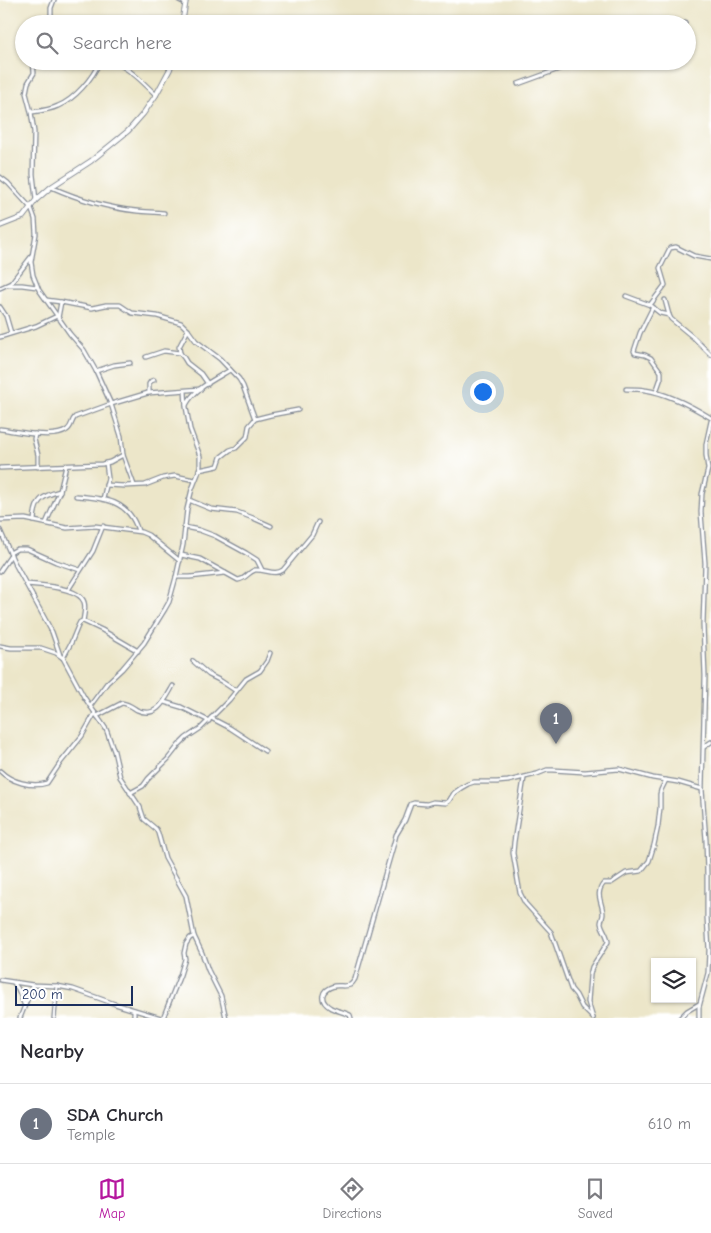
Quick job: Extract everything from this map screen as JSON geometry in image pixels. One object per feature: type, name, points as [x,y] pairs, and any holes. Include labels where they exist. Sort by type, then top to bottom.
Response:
[{"type":"street","points":[[51,15],[54,0]]},
{"type":"street","points":[[179,0],[185,2],[183,15]]},
{"type":"street","points":[[34,70],[34,73],[26,88],[26,93],[34,132],[33,174],[36,200]]},
{"type":"street","points":[[31,112],[51,109],[69,100],[86,83],[94,70]]},
{"type":"street","points":[[128,70],[156,95]]},
{"type":"street","points":[[0,226],[23,217],[36,200],[92,161],[128,131],[156,95],[168,70]]},
{"type":"street","points":[[518,84],[556,70]]},
{"type":"street","points":[[0,177],[31,208],[35,219],[36,234],[31,267],[37,287],[70,334],[84,350],[96,371],[111,404],[121,436],[123,454],[134,485]]},
{"type":"street","points":[[51,188],[99,204],[136,211],[164,213]]},
{"type":"street","points":[[656,392],[661,372],[651,358],[634,352],[652,306],[664,285],[660,268],[670,248],[673,246],[698,257],[711,259]]},
{"type":"street","points":[[0,288],[11,283],[32,256]]},
{"type":"street","points":[[6,286],[22,285],[37,287]]},
{"type":"street","points":[[626,296],[652,306],[660,313],[668,315]]},
{"type":"street","points":[[46,300],[92,308],[120,305],[132,313],[157,316],[181,323],[196,341],[220,359],[239,379],[244,386],[255,419]]},
{"type":"street","points":[[665,300],[668,315],[674,323],[694,338],[711,355]]},
{"type":"street","points":[[58,317],[61,302]]},
{"type":"street","points":[[0,307],[6,316],[11,334]]},
{"type":"street","points":[[0,337],[58,317]]},
{"type":"street","points":[[173,352],[179,347],[188,330]]},
{"type":"street","points":[[179,347],[180,353],[187,363],[201,374],[208,384]]},
{"type":"street","points":[[146,356],[164,351],[180,353]]},
{"type":"street","points":[[96,371],[114,365],[130,363]]},
{"type":"street","points":[[186,406],[190,398],[201,389],[230,370]]},
{"type":"street","points":[[149,393],[149,384],[154,380]]},
{"type":"street","points":[[0,429],[35,434],[51,434],[65,431],[71,426],[72,419],[75,417],[111,404],[149,393],[201,389]]},
{"type":"street","points":[[626,389],[656,392],[694,408],[711,419],[706,444],[708,469],[702,494],[701,512],[705,563],[702,789],[706,840],[709,950],[708,973],[699,1004],[699,1018]]},
{"type":"street","points":[[90,706],[107,683],[122,669],[144,643],[165,610],[176,577],[181,555],[188,500],[200,470],[200,456],[190,430],[185,391]]},
{"type":"street","points":[[200,470],[218,466],[221,457],[245,440],[249,426],[255,419],[298,410]]},
{"type":"street","points":[[35,434],[38,467]]},
{"type":"street","points":[[0,468],[106,463],[119,458],[123,454]]},
{"type":"street","points":[[103,499],[108,473],[106,463]]},
{"type":"street","points":[[46,523],[60,491],[66,466]]},
{"type":"street","points":[[106,484],[145,484],[179,476],[195,480]]},
{"type":"street","points":[[190,479],[193,486]]},
{"type":"street","points":[[34,521],[36,506],[42,498],[60,491]]},
{"type":"street","points":[[76,496],[103,499],[124,508],[134,520],[138,531]]},
{"type":"street","points":[[188,500],[211,509],[237,512],[271,526]]},
{"type":"street","points":[[25,519],[34,512]]},
{"type":"street","points":[[0,520],[25,519],[66,528],[103,526],[144,532],[180,561]]},
{"type":"street","points":[[127,530],[134,520]]},
{"type":"street","points":[[181,555],[200,560],[238,580],[242,580],[252,571],[262,570],[277,573],[282,571],[312,535],[318,522]]},
{"type":"street","points":[[68,590],[93,551],[103,526]]},
{"type":"street","points":[[184,528],[199,530],[215,536],[252,556],[257,560],[262,570]]},
{"type":"street","points":[[0,530],[14,562],[52,632],[61,656],[80,691],[106,730],[120,777],[140,807],[144,819],[156,830],[166,858],[184,893],[194,936],[220,996],[226,1018]]},
{"type":"street","points":[[0,571],[10,554],[17,549],[27,549],[80,570]]},
{"type":"street","points":[[6,560],[14,562]]},
{"type":"street","points":[[176,577],[225,573]]},
{"type":"street","points":[[26,584],[68,590],[84,600],[84,621]]},
{"type":"street","points":[[84,621],[138,650]]},
{"type":"street","points":[[61,656],[71,643],[80,622],[84,621]]},
{"type":"street","points":[[0,646],[41,648],[61,656]]},
{"type":"street","points":[[130,793],[143,786],[179,745],[210,719],[248,677],[260,671],[270,653]]},
{"type":"street","points":[[193,661],[209,675],[236,692]]},
{"type":"street","points":[[0,771],[7,778],[24,783],[47,783],[96,714],[122,703],[148,713],[164,702],[173,686]]},
{"type":"street","points":[[164,702],[210,719],[243,736],[265,751]]},
{"type":"street","points":[[704,748],[711,742]]},
{"type":"street","points":[[351,1018],[350,1015],[331,1008],[323,1000],[322,995],[329,988],[347,986],[352,984],[355,979],[396,835],[407,817],[410,806],[414,803],[446,803],[460,788],[474,782],[517,780],[548,770],[585,772],[616,769],[702,789]]},
{"type":"street","points":[[524,777],[513,853],[520,893],[526,903],[551,932],[571,989],[582,1008],[593,1018]]},
{"type":"street","points":[[593,1018],[588,1002],[590,975],[592,966],[608,942],[601,922],[603,914],[600,894],[602,885],[604,883],[611,883],[626,873],[641,871],[646,867],[658,826],[661,790],[666,780]]},
{"type":"street","points":[[0,980],[33,985],[57,986],[79,991],[107,1002],[162,1018],[180,975],[185,959],[186,944],[194,936]]},
{"type":"street","points":[[13,982],[25,1005]]},
{"type":"street","points":[[20,1018],[33,985]]},
{"type":"street","points":[[54,1018],[57,986]]},
{"type":"street","points":[[680,1018],[699,1004]]},
{"type":"street","points":[[134,1010],[134,1018]]},
{"type":"place","name":"SDA Church","points":[[556,744]]}]
